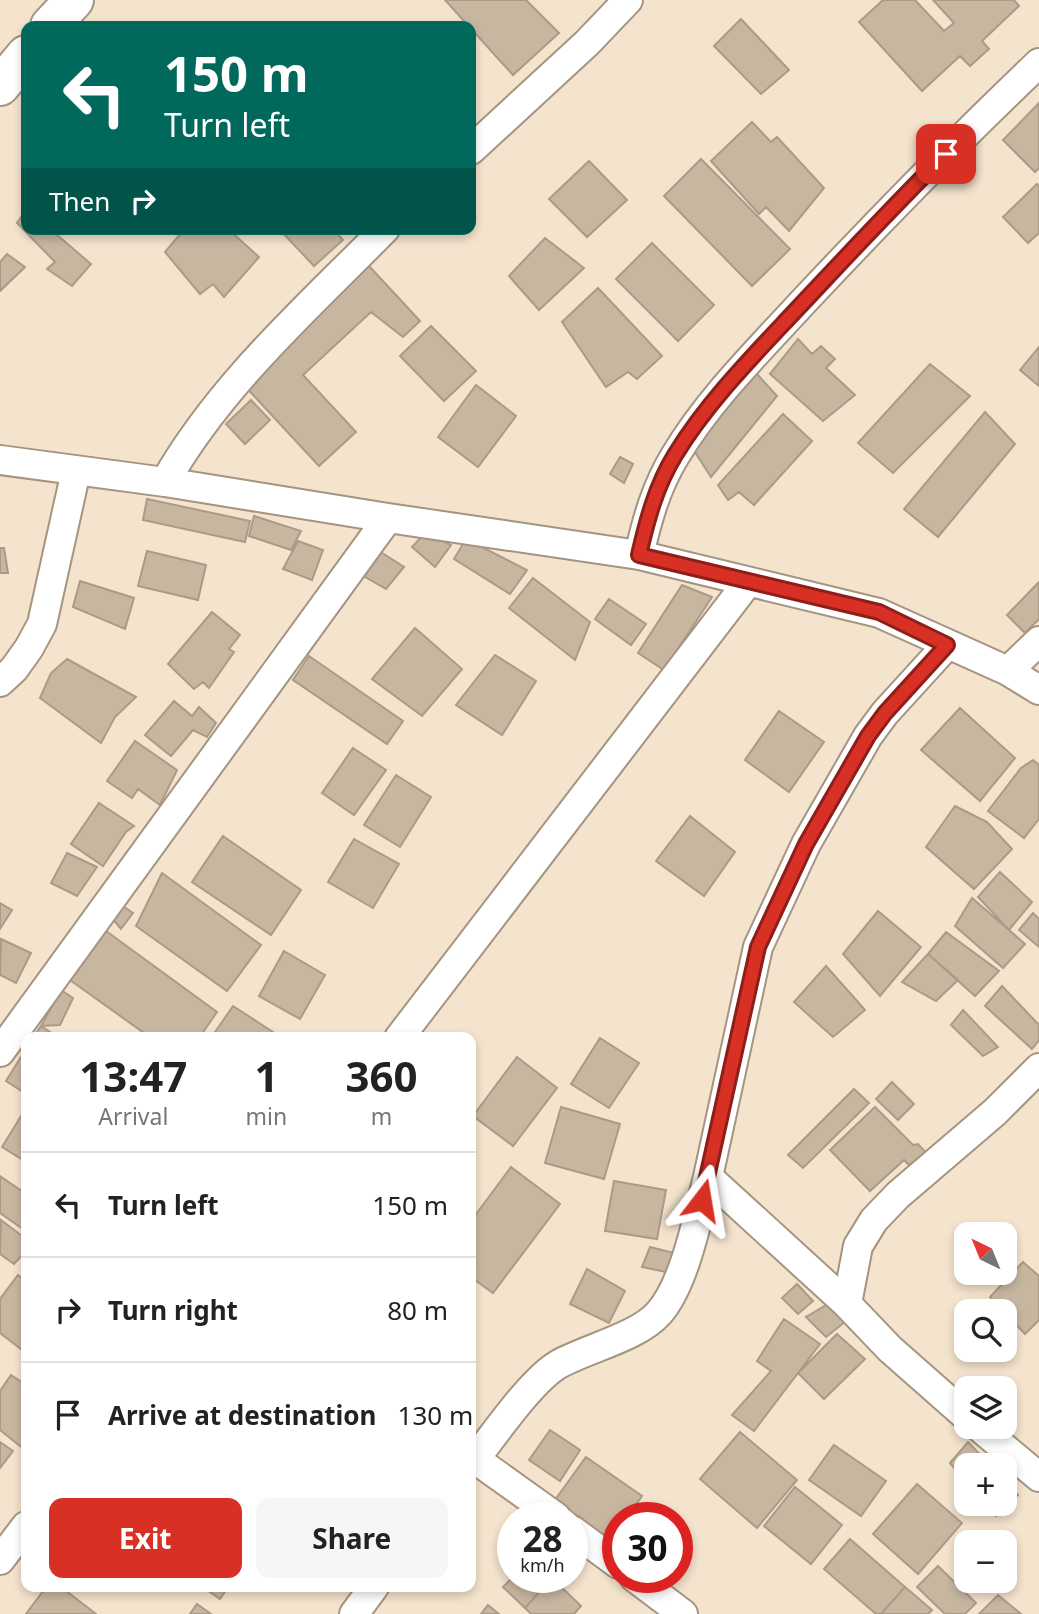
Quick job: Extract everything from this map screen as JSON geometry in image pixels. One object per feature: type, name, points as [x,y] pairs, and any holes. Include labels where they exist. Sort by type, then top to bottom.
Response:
[{"type":"main road","points":[[55,21],[74,0]]},
{"type":"main road","points":[[0,86],[21,61]]},
{"type":"street","points":[[476,145],[587,43],[628,0]]},
{"type":"street","points":[[639,555],[652,502],[674,456],[707,410],[770,337],[888,211],[1039,63]]},
{"type":"street","points":[[165,482],[185,448],[254,363],[379,235]]},
{"type":"street","points":[[0,460],[165,482],[388,519],[639,555],[879,612],[1008,671],[1039,690]]},
{"type":"street","points":[[0,682],[14,669],[42,624],[76,471]]},
{"type":"street","points":[[0,1052],[388,519]]},
{"type":"street","points":[[404,1032],[748,582]]},
{"type":"street","points":[[1008,671],[1039,641]]},
{"type":"street","points":[[476,1458],[538,1382],[558,1365],[649,1323],[662,1310],[674,1288],[689,1247],[708,1177],[758,947],[806,844],[868,736],[885,713],[947,645]]},
{"type":"street","points":[[847,1304],[858,1246],[874,1220],[898,1195],[995,1112],[1039,1068]]},
{"type":"street","points":[[708,1177],[847,1304],[890,1349],[954,1405]]},
{"type":"street","points":[[994,1439],[1039,1477]]},
{"type":"street","points":[[476,1464],[533,1502]]},
{"type":"street","points":[[0,1560],[21,1533]]},
{"type":"street","points":[[354,1614],[370,1592]]},
{"type":"street","points":[[655,1593],[683,1614]]},
{"type":"building","points":[[445,0],[526,0],[559,33],[513,75],[476,34],[476,21],[464,21]]},
{"type":"building","points":[[883,0],[915,0],[944,31],[954,23],[933,0],[1014,0],[1019,6],[982,41],[989,49],[970,66],[960,56],[922,91],[859,22]]},
{"type":"building","points":[[741,19],[789,70],[761,94],[714,46]]},
{"type":"building","points":[[1039,103],[1039,168],[1035,172],[1003,140]]},
{"type":"building","points":[[752,122],[771,142],[777,137],[824,188],[789,231],[766,207],[759,214],[711,161]]},
{"type":"building","points":[[701,159],[790,249],[752,286],[664,196]]},
{"type":"building","points":[[589,161],[627,200],[587,237],[549,199]]},
{"type":"building","points":[[1037,184],[1039,233],[1028,243],[1003,217]]},
{"type":"building","points":[[29,235],[57,235],[91,264],[72,286],[47,269],[55,262]]},
{"type":"building","points":[[179,235],[235,235],[259,257],[224,297],[213,284],[200,294],[165,252]]},
{"type":"building","points":[[285,235],[338,235],[343,240],[314,266]]},
{"type":"building","points":[[545,238],[584,268],[539,310],[509,276]]},
{"type":"building","points":[[652,243],[714,305],[678,341],[616,279]]},
{"type":"building","points":[[7,254],[25,267],[0,291],[0,262]]},
{"type":"building","points":[[369,266],[420,321],[403,337],[371,312],[303,375],[356,432],[319,466],[242,383]]},
{"type":"building","points":[[598,288],[662,356],[637,379],[628,372],[606,387],[562,322]]},
{"type":"building","points":[[431,326],[476,371],[444,401],[400,356]]},
{"type":"building","points":[[798,339],[812,354],[821,346],[835,359],[826,368],[855,395],[823,421],[770,374]]},
{"type":"building","points":[[1039,347],[1039,386],[1020,370]]},
{"type":"building","points":[[930,364],[970,396],[893,473],[858,443]]},
{"type":"building","points":[[756,373],[777,396],[711,477],[693,449]]},
{"type":"building","points":[[476,385],[516,416],[478,467],[438,437]]},
{"type":"building","points":[[251,400],[270,420],[245,444],[226,424]]},
{"type":"building","points":[[985,412],[1015,444],[938,537],[904,509]]},
{"type":"building","points":[[783,414],[812,441],[754,505],[739,492],[728,500],[718,485]]},
{"type":"building","points":[[620,457],[633,464],[624,483],[610,474]]},
{"type":"building","points":[[147,499],[250,521],[245,542],[143,520]]},
{"type":"building","points":[[254,516],[301,531],[291,550],[249,536]]},
{"type":"building","points":[[426,532],[451,545],[435,567],[412,547]]},
{"type":"building","points":[[466,539],[527,570],[510,594],[454,559]]},
{"type":"building","points":[[298,541],[323,550],[312,580],[283,569]]},
{"type":"building","points":[[0,548],[4,548],[8,573],[0,573]]},
{"type":"building","points":[[376,549],[404,567],[386,589],[360,574]]},
{"type":"building","points":[[147,551],[206,565],[198,600],[138,586]]},
{"type":"building","points":[[533,578],[590,622],[575,660],[509,608]]},
{"type":"building","points":[[80,581],[134,598],[125,629],[73,607]]},
{"type":"building","points":[[1039,582],[1039,619],[1025,633],[1007,615]]},
{"type":"building","points":[[682,585],[712,597],[664,670],[638,653]]},
{"type":"building","points":[[609,599],[646,624],[631,645],[595,619]]},
{"type":"building","points":[[212,612],[240,635],[229,649],[234,652],[209,688],[203,682],[194,689],[168,664]]},
{"type":"building","points":[[415,628],[462,669],[422,716],[372,679]]},
{"type":"building","points":[[495,655],[536,681],[502,735],[456,705]]},
{"type":"building","points":[[309,656],[403,721],[387,744],[293,680]]},
{"type":"building","points":[[67,659],[136,697],[115,717],[101,743],[40,698],[51,673]]},
{"type":"building","points":[[174,701],[192,716],[199,707],[216,723],[207,737],[193,730],[171,756],[145,735]]},
{"type":"building","points":[[960,708],[1015,758],[980,801],[921,750]]},
{"type":"building","points":[[779,711],[824,742],[789,792],[745,760]]},
{"type":"building","points":[[135,741],[177,770],[160,805],[138,789],[132,798],[107,781]]},
{"type":"building","points":[[353,748],[386,770],[354,815],[322,793]]},
{"type":"building","points":[[1033,760],[1039,765],[1039,819],[1024,838],[988,811],[1021,768]]},
{"type":"building","points":[[396,775],[431,797],[400,847],[364,825]]},
{"type":"building","points":[[99,803],[134,826],[126,832],[103,866],[71,844]]},
{"type":"building","points":[[955,806],[987,822],[1012,849],[974,889],[926,847]]},
{"type":"building","points":[[690,816],[735,852],[704,896],[656,861]]},
{"type":"building","points":[[223,836],[301,890],[271,935],[192,882]]},
{"type":"building","points":[[354,839],[399,864],[373,908],[328,882]]},
{"type":"building","points":[[67,853],[97,867],[77,896],[51,883]]},
{"type":"building","points":[[1000,872],[1032,902],[1009,930],[978,897]]},
{"type":"building","points":[[162,873],[261,945],[227,991],[136,926]]},
{"type":"building","points":[[972,898],[1025,944],[1003,968],[955,926]]},
{"type":"building","points":[[0,903],[12,910],[0,929]]},
{"type":"building","points":[[123,906],[133,913],[121,929],[111,917]]},
{"type":"building","points":[[878,911],[921,947],[880,996],[843,954]]},
{"type":"building","points":[[1033,913],[1039,919],[1039,947],[1019,930]]},
{"type":"building","points":[[106,931],[217,1012],[203,1032],[143,1032],[70,980]]},
{"type":"building","points":[[946,932],[999,971],[975,996],[928,954]]},
{"type":"building","points":[[1,939],[31,953],[16,983],[0,975]]},
{"type":"building","points":[[284,951],[325,975],[300,1019],[259,996]]},
{"type":"building","points":[[928,954],[958,980],[936,1001],[902,982]]},
{"type":"building","points":[[826,966],[865,1010],[833,1037],[794,1002]]},
{"type":"building","points":[[1002,986],[1039,1025],[1039,1040],[1032,1049],[985,1006]]},
{"type":"building","points":[[61,990],[73,998],[60,1025],[41,1026]]},
{"type":"building","points":[[233,1006],[273,1032],[215,1032]]},
{"type":"building","points":[[963,1010],[998,1047],[983,1056],[951,1025]]},
{"type":"building","points":[[41,1026],[50,1032],[37,1032]]},
{"type":"building","points":[[600,1038],[639,1063],[609,1108],[571,1084]]},
{"type":"building","points":[[21,1057],[21,1091],[6,1081]]},
{"type":"building","points":[[517,1057],[557,1088],[513,1146],[476,1118],[476,1112]]},
{"type":"building","points":[[892,1082],[914,1104],[898,1120],[876,1099]]},
{"type":"building","points":[[854,1089],[869,1103],[803,1168],[788,1155]]},
{"type":"building","points":[[561,1107],[620,1124],[604,1179],[545,1163]]},
{"type":"building","points":[[875,1107],[913,1145],[918,1144],[932,1159],[917,1173],[904,1160],[870,1191],[830,1150]]},
{"type":"building","points":[[21,1116],[21,1159],[2,1147]]},
{"type":"building","points":[[511,1167],[560,1204],[493,1293],[476,1281],[476,1214]]},
{"type":"building","points":[[0,1176],[21,1191],[21,1228],[0,1213]]},
{"type":"building","points":[[614,1181],[666,1190],[657,1239],[605,1231]]},
{"type":"building","points":[[1,1220],[21,1235],[21,1256],[14,1264],[0,1254]]},
{"type":"building","points":[[650,1247],[674,1253],[671,1273],[642,1267]]},
{"type":"building","points":[[1023,1262],[1039,1276],[1039,1320],[1025,1334],[1017,1326],[1017,1299],[990,1297],[1001,1285],[1017,1285],[1017,1268]]},
{"type":"building","points":[[587,1269],[625,1291],[609,1323],[570,1304]]},
{"type":"building","points":[[18,1275],[21,1277],[21,1349],[0,1333],[0,1299]]},
{"type":"building","points":[[797,1284],[813,1301],[798,1314],[782,1298]]},
{"type":"building","points":[[828,1304],[845,1322],[826,1337],[806,1317]]},
{"type":"building","points":[[784,1319],[820,1344],[754,1431],[732,1415],[771,1371],[757,1361]]},
{"type":"building","points":[[837,1334],[865,1359],[824,1399],[798,1373]]},
{"type":"building","points":[[11,1375],[21,1382],[21,1447],[0,1430],[0,1391]]},
{"type":"building","points":[[550,1430],[580,1450],[560,1481],[529,1460]]},
{"type":"building","points":[[740,1432],[797,1480],[757,1528],[700,1479]]},
{"type":"building","points":[[0,1442],[13,1451],[0,1468]]},
{"type":"building","points":[[968,1442],[979,1453],[959,1453]]},
{"type":"building","points":[[834,1445],[886,1481],[861,1516],[809,1480]]},
{"type":"building","points":[[586,1457],[642,1496],[638,1502],[602,1502],[602,1534],[588,1524],[588,1502],[555,1500]]},
{"type":"building","points":[[917,1484],[962,1523],[918,1574],[873,1534]]},
{"type":"building","points":[[795,1487],[842,1525],[811,1564],[764,1526]]},
{"type":"building","points":[[850,1539],[905,1587],[881,1614],[876,1614],[824,1569]]},
{"type":"building","points":[[938,1566],[954,1582],[954,1593],[966,1593],[976,1603],[965,1614],[945,1614],[917,1587]]},
{"type":"building","points":[[905,1587],[932,1610],[928,1614],[881,1614]]},
{"type":"building","points":[[42,1592],[67,1592],[96,1614],[26,1614]]},
{"type":"building","points":[[210,1592],[225,1592],[220,1599]]},
{"type":"building","points":[[509,1593],[538,1593],[525,1608]]},
{"type":"building","points":[[538,1593],[568,1593],[581,1606],[574,1614],[531,1614],[525,1608]]},
{"type":"building","points":[[998,1595],[1021,1614],[979,1614]]},
{"type":"building","points":[[197,1604],[211,1614],[190,1614]]},
{"type":"building","points":[[488,1605],[499,1614],[481,1614]]},
{"type":"route","points":[[702,1200],[758,947],[769,922],[806,844],[868,736],[885,713],[947,645],[879,612],[639,555],[652,502],[674,456],[707,410],[770,337],[888,211],[946,154]]}]
